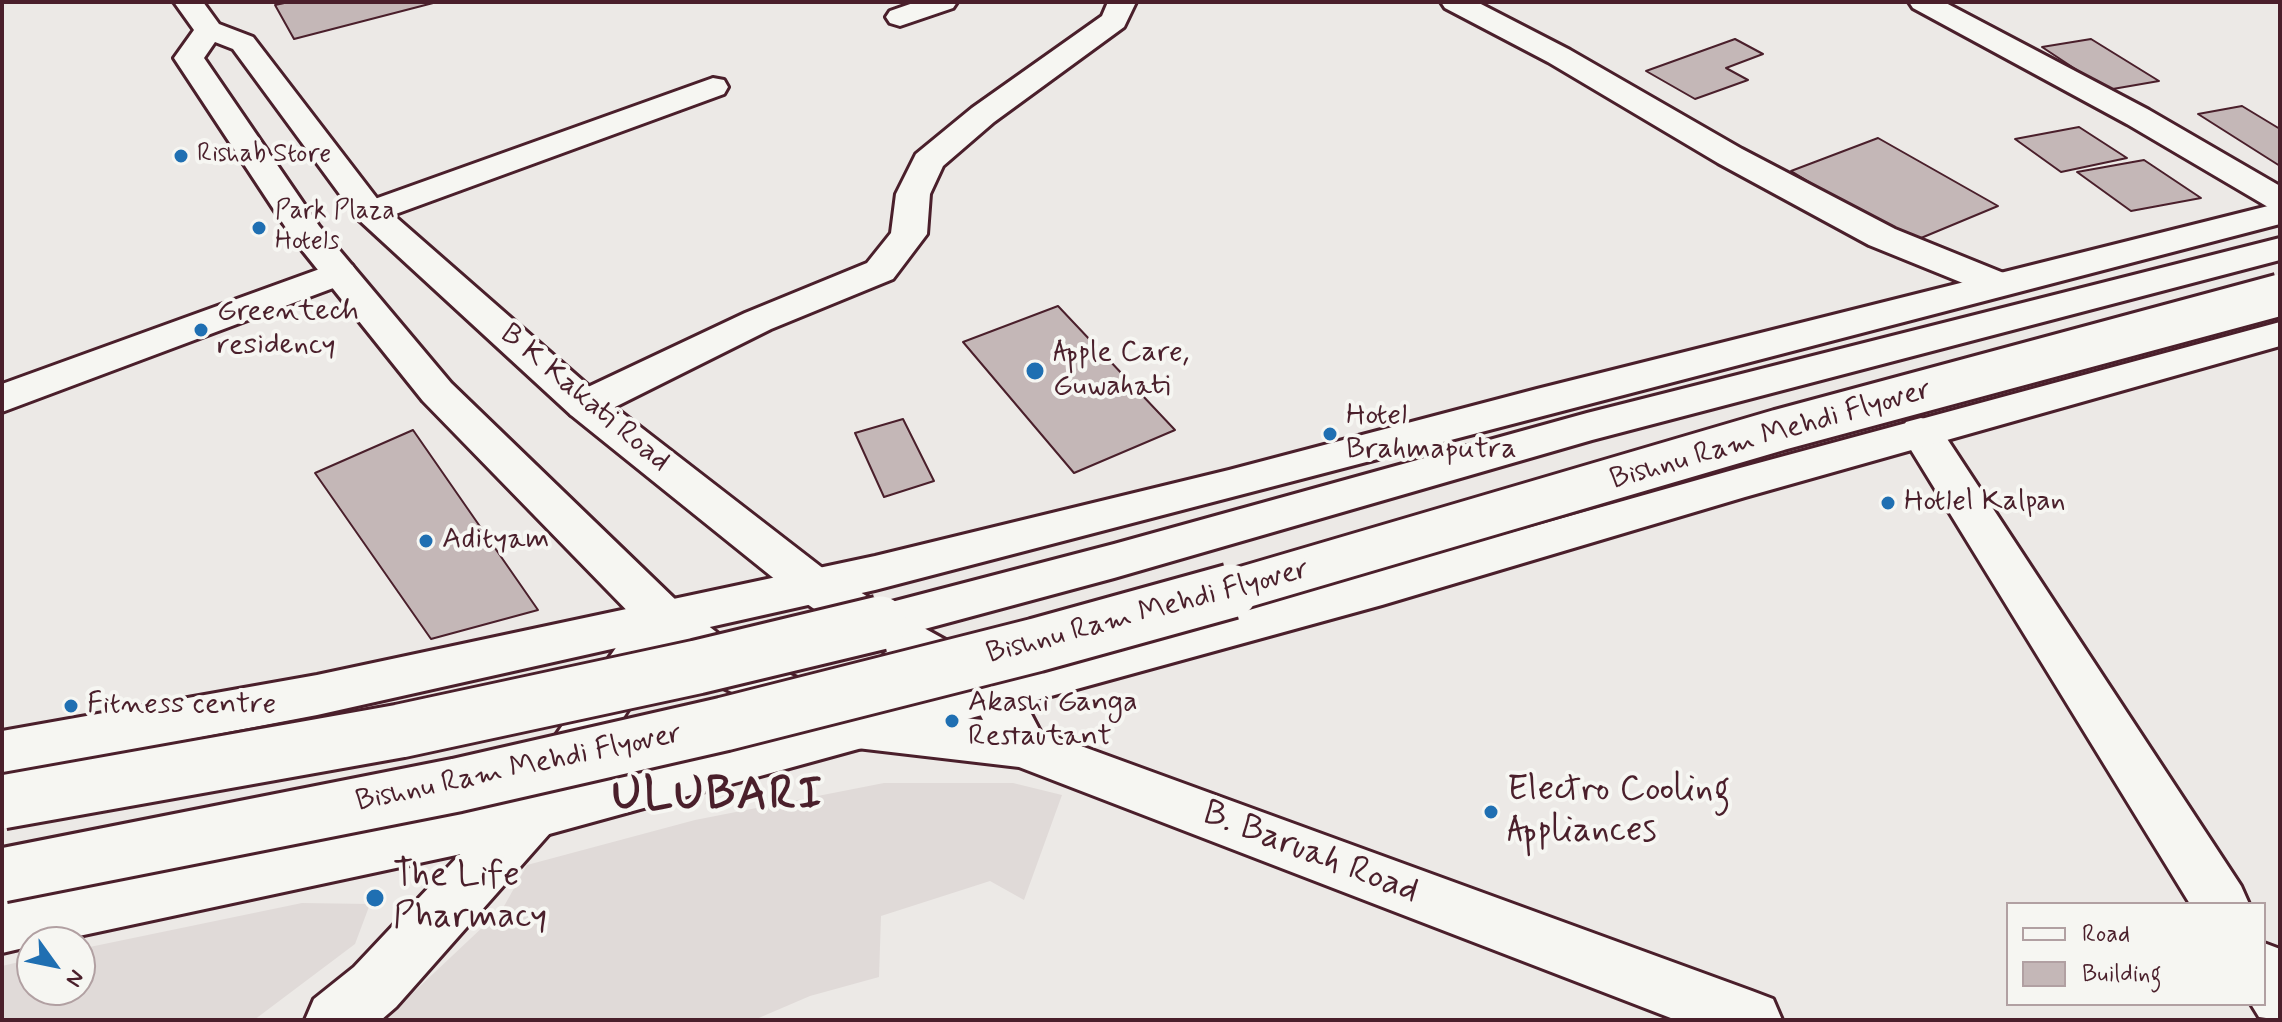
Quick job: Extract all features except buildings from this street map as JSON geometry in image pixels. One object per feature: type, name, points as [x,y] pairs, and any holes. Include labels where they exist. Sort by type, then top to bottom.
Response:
[{"type":"street","points":[[900,17],[943,2]]},
{"type":"street","points":[[585,405],[758,321],[880,271],[909,234],[913,194],[928,161],[983,115],[1114,21],[1122,2]]},
{"type":"street","points":[[1455,2],[1559,56],[1730,156],[1882,237],[1998,284]]},
{"type":"street","points":[[1923,2],[2138,117],[2280,200]]},
{"type":"street","points":[[199,16],[189,58],[306,233],[437,392],[663,617],[729,669],[857,727]]},
{"type":"street","name":"B K Kakati Road","points":[[199,16],[243,43],[370,212],[585,405],[813,585],[856,613],[993,690]]},
{"type":"street","points":[[370,212],[713,87]]},
{"type":"street","points":[[2,753],[317,695],[875,573],[1229,485],[2280,213]]},
{"type":"street","name":"Bishnu Ram Mehdi Flyover","points":[[2,802],[400,731],[697,667],[880,623],[1114,561],[1587,427],[2280,249]]},
{"type":"street","points":[[2,399],[339,273]]},
{"type":"street","name":"Bishnu Ram Mehdi Flyover","points":[[2,875],[457,785],[724,724],[1006,653],[1312,569],[1779,430],[2280,295]]},
{"type":"street","points":[[2,926],[531,816],[1382,587],[1921,432],[2280,334]]},
{"type":"street","points":[[1921,432],[2220,902]]},
{"type":"street","points":[[339,1019],[375,987],[531,816],[663,617]]},
{"type":"street","points":[[993,690],[1022,746]]},
{"type":"street","name":"B. Baruah Road","points":[[857,727],[1022,746],[1752,1020]]},
{"type":"street","points":[[2266,974],[2280,997]]},
{"type":"shaded area","points":[[884,783],[1013,783],[1062,795],[1024,900],[990,881],[881,916],[879,977],[810,996],[754,1020],[384,1020],[503,908],[527,865],[695,820]]},
{"type":"shaded area","points":[[302,903],[370,904],[355,944],[254,1020],[2,1020],[2,966],[16,963],[16,1006],[96,1006],[96,946]]},
{"type":"place","name":"Rishab Store","points":[[181,156]]},
{"type":"place","name":"Park Plaza Hotels","points":[[259,228]]},
{"type":"place","name":"Greentech residency","points":[[201,330]]},
{"type":"place","name":"Apple Care, Guwahati","points":[[1035,371]]},
{"type":"place","name":"Hotel Brahmaputra","points":[[1330,434]]},
{"type":"place","name":"Hotlel Kalpan","points":[[1888,503]]},
{"type":"place","name":"Adityam","points":[[426,541]]},
{"type":"place","name":"Fitness centre","points":[[71,706]]},
{"type":"place","name":"Akashi Ganga Restautant","points":[[952,721]]},
{"type":"place","name":"Electro Cooling Appliances","points":[[1491,812]]},
{"type":"place","name":"The Life Pharmacy","points":[[375,898]]},
{"type":"district","name":"ULUBARI","points":[[718,798]]}]
